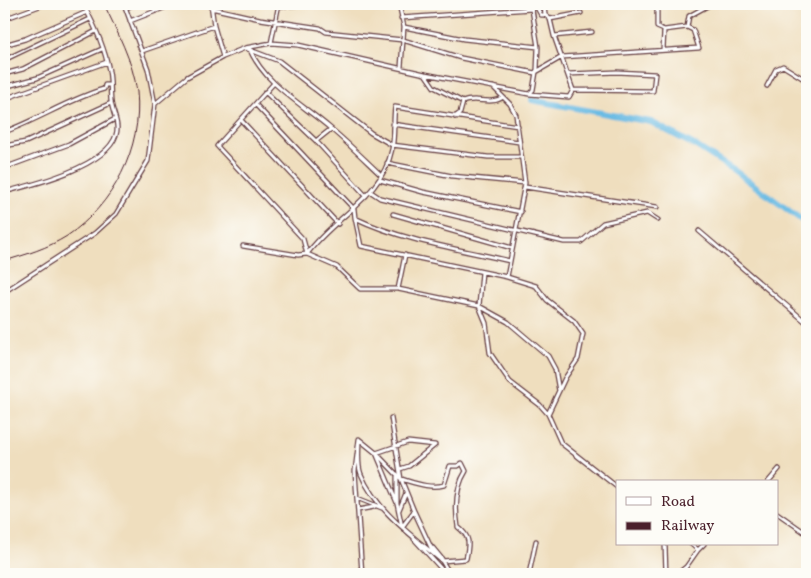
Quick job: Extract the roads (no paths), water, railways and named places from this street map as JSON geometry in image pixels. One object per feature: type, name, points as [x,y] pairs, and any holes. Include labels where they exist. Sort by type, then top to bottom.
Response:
[{"type":"street","points":[[4,19],[45,4]]},
{"type":"street","points":[[4,192],[62,177],[101,153],[116,134],[107,62],[96,31],[82,4]]},
{"type":"street","points":[[4,292],[95,233],[116,214],[148,161],[155,104],[148,69],[125,6],[134,4]]},
{"type":"street","points":[[130,21],[174,4]]},
{"type":"street","points":[[211,4],[219,52],[223,57]]},
{"type":"street","points":[[271,43],[278,5],[331,4]]},
{"type":"street","points":[[399,4],[404,27],[401,67]]},
{"type":"street","points":[[535,4],[541,15],[550,18],[581,13]]},
{"type":"street","points":[[544,4],[545,15]]},
{"type":"street","points":[[211,8],[320,28],[326,32],[403,40],[462,58],[536,72],[562,57],[699,48],[693,30],[687,26],[664,30],[657,27],[657,4]]},
{"type":"street","points":[[687,26],[689,16],[710,4]]},
{"type":"street","points":[[401,18],[532,9],[538,47],[533,90],[529,94]]},
{"type":"street","points":[[4,45],[25,39],[87,12]]},
{"type":"street","points":[[4,60],[90,18]]},
{"type":"street","points":[[155,104],[188,77],[223,57],[245,48],[271,43],[298,45],[425,74],[529,94],[569,96],[573,90],[569,74],[554,36],[550,18]]},
{"type":"street","points":[[142,51],[214,26]]},
{"type":"street","points":[[404,27],[464,39],[538,47]]},
{"type":"street","points":[[663,50],[664,30]]},
{"type":"street","points":[[4,74],[23,69],[96,31]]},
{"type":"street","points":[[554,36],[592,32]]},
{"type":"street","points":[[245,48],[279,61],[372,133],[392,145],[488,156],[521,157]]},
{"type":"street","points":[[4,87],[37,78],[102,50]]},
{"type":"street","points":[[250,50],[258,66],[274,83],[331,129],[382,175]]},
{"type":"street","points":[[4,99],[107,62]]},
{"type":"street","points":[[767,86],[776,69],[783,66],[807,81]]},
{"type":"street","points":[[569,74],[617,72],[655,74],[653,91],[573,90]]},
{"type":"street","points":[[425,74],[434,87],[463,102],[467,100],[492,101],[503,97]]},
{"type":"street","points":[[274,83],[217,146],[303,239],[307,254]]},
{"type":"street","points":[[4,132],[33,121],[77,98],[104,89],[105,85],[110,85]]},
{"type":"street","points":[[492,86],[516,115],[525,185],[507,277]]},
{"type":"street","points":[[265,92],[316,141],[366,196]]},
{"type":"street","points":[[455,117],[460,113],[463,102]]},
{"type":"street","points":[[4,146],[26,142],[111,103]]},
{"type":"street","points":[[255,104],[354,210],[361,246],[507,277],[536,286],[552,305],[574,321],[583,334],[578,359],[548,414]]},
{"type":"street","points":[[307,254],[319,237],[354,210],[380,180],[392,145],[392,124],[395,106],[518,126]]},
{"type":"street","points":[[4,168],[69,144],[115,118]]},
{"type":"street","points":[[240,120],[338,224]]},
{"type":"street","points":[[392,124],[519,142]]},
{"type":"street","points":[[316,141],[331,129]]},
{"type":"street","points":[[387,163],[452,176],[525,185],[657,207]]},
{"type":"street","points":[[380,180],[432,194],[521,212]]},
{"type":"street","points":[[371,192],[380,198],[564,242],[581,242],[603,223],[647,213],[658,220]]},
{"type":"street","points":[[393,214],[512,248]]},
{"type":"street","points":[[355,218],[368,224],[431,243],[510,261]]},
{"type":"street","points":[[699,231],[807,323]]},
{"type":"street","points":[[243,246],[298,255],[307,254],[336,267],[360,289],[398,289],[479,306],[508,322],[548,356],[555,369],[559,391]]},
{"type":"street","points":[[398,289],[405,255]]},
{"type":"street","points":[[482,272],[479,306],[486,323],[488,346],[495,361],[510,382],[540,405],[548,414],[558,439],[616,486]]},
{"type":"street","points":[[391,418],[401,479],[435,555]]},
{"type":"street","points":[[359,439],[376,453],[401,479],[429,487],[444,485],[450,466],[458,466],[462,463],[466,472],[462,478],[455,508],[458,527],[465,533],[470,542],[466,559],[443,561],[380,507],[360,473],[359,439]]},
{"type":"street","points":[[359,439],[355,471],[362,574]]},
{"type":"street","points":[[376,453],[408,442],[434,445],[409,466],[400,469]]},
{"type":"street","points":[[376,453],[397,503]]},
{"type":"street","points":[[770,480],[779,469]]},
{"type":"street","points":[[397,473],[397,503],[403,527],[446,574]]},
{"type":"street","points":[[398,512],[406,493]]},
{"type":"street","points":[[357,498],[380,507]]},
{"type":"street","points":[[358,510],[380,507]]},
{"type":"street","points":[[403,527],[414,511]]},
{"type":"street","points":[[778,514],[807,534]]},
{"type":"street","points":[[529,574],[536,541]]},
{"type":"street","points":[[429,542],[450,574]]},
{"type":"street","points":[[665,546],[666,574]]},
{"type":"street","points":[[693,546],[698,550]]},
{"type":"street","points":[[677,574],[686,568],[702,546]]},
{"type":"waterway","points":[[532,100],[651,122],[696,146],[735,171],[807,224]]},
{"type":"railway","points":[[4,261],[52,244],[67,236],[83,223],[111,192],[130,154],[138,113],[135,80],[128,58],[104,4]]}]
